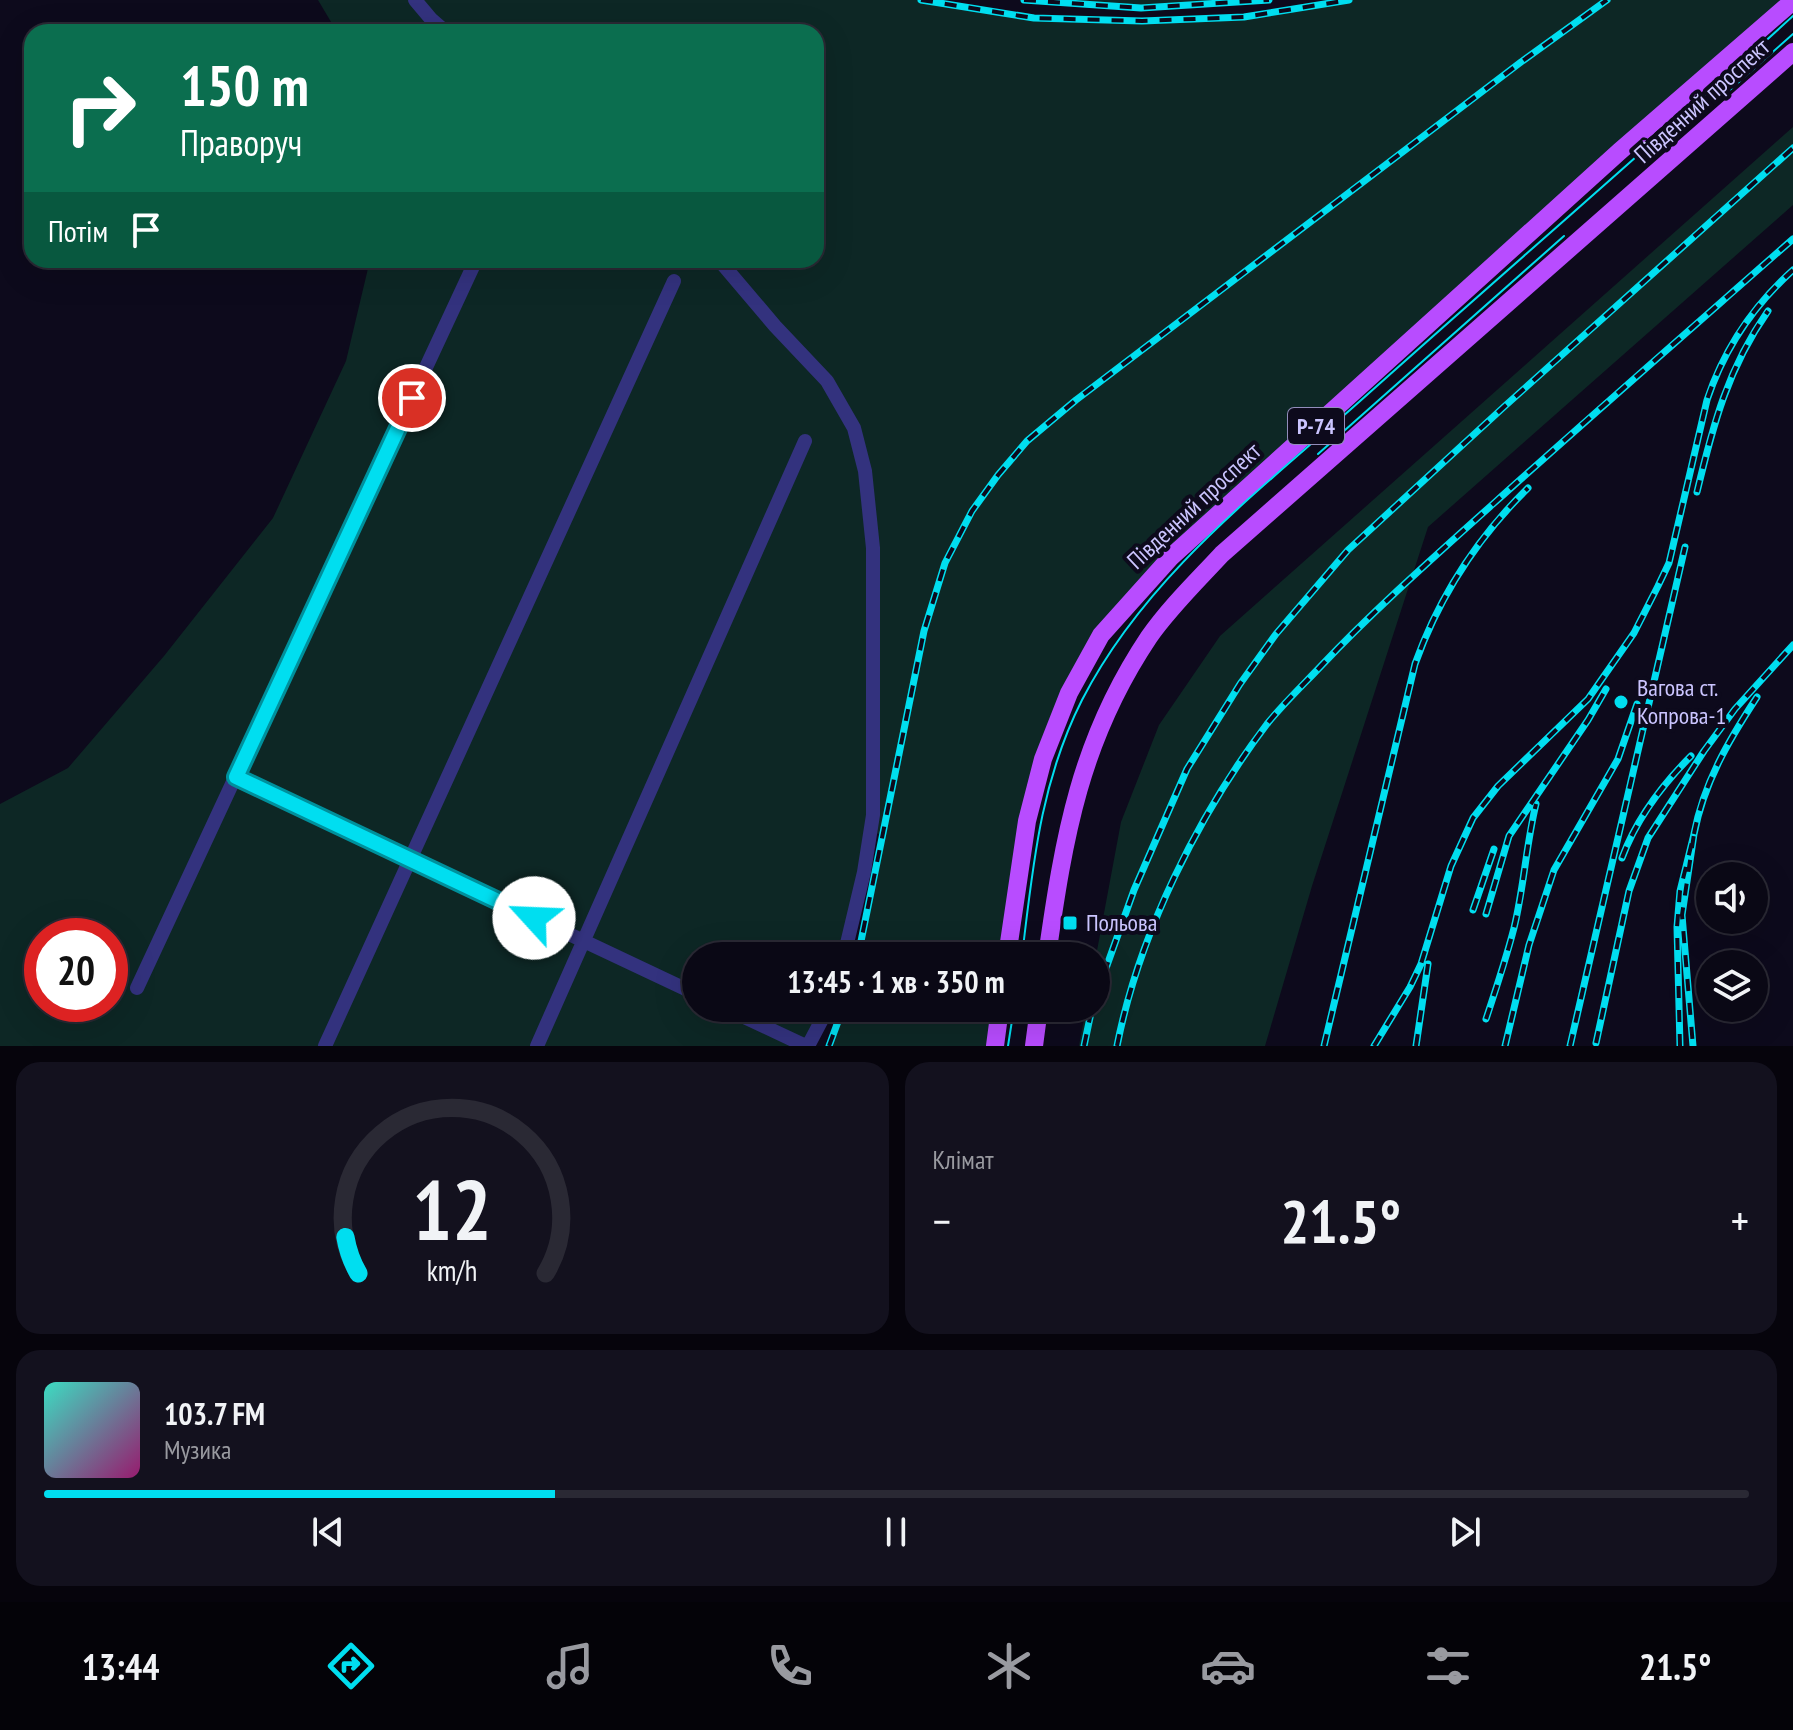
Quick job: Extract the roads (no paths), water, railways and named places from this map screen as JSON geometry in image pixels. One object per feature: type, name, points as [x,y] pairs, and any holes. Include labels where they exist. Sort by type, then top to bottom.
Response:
[{"type":"main road","name":"Південний проспект","points":[[1009,942],[1027,821],[1043,759],[1069,693],[1101,635],[1171,557],[1620,151],[1793,1]]},
{"type":"main road","name":"Південний проспект","points":[[1049,942],[1061,862],[1088,755],[1116,692],[1149,637],[1172,608],[1222,554],[1793,52]]},
{"type":"main road","points":[[995,1046],[998,1022]]},
{"type":"main road","points":[[1034,1046],[1037,1022]]},
{"type":"street","points":[[415,0],[437,24]]},
{"type":"street","points":[[137,988],[472,268]]},
{"type":"street","points":[[726,268],[827,381],[854,428],[865,471],[873,548],[873,815],[864,872],[847,942]]},
{"type":"street","points":[[325,1046],[674,281]]},
{"type":"street","points":[[537,1046],[805,441]]},
{"type":"street","points":[[236,777],[682,987]]},
{"type":"street","points":[[755,1022],[807,1046],[820,1022]]},
{"type":"tram line","points":[[1024,942],[1040,825],[1056,762],[1082,700],[1138,614],[1171,575],[1244,503],[1793,16]]},
{"type":"tram line","points":[[1723,96],[1793,34]]},
{"type":"tram line","points":[[1318,454],[1564,236]]},
{"type":"tram line","points":[[1008,1046],[1012,1022]]},
{"type":"railway","points":[[921,0],[1034,18],[1142,21],[1244,17],[1349,0]]},
{"type":"railway","points":[[1024,0],[1141,8],[1269,0]]},
{"type":"railway","points":[[861,942],[924,631],[945,563],[972,511],[998,475],[1027,441],[1076,400],[1607,0]]},
{"type":"railway","points":[[1110,957],[1134,890],[1187,769],[1240,684],[1276,634],[1348,550],[1793,148]]},
{"type":"railway","points":[[1117,1046],[1140,961],[1174,877],[1218,797],[1273,717],[1341,645],[1405,584],[1793,239]]},
{"type":"railway","points":[[1374,1046],[1421,964],[1451,866],[1473,818],[1498,786],[1588,699],[1634,633],[1669,563],[1714,381],[1741,329],[1765,298],[1793,270]]},
{"type":"railway","points":[[1697,492],[1709,443],[1732,376],[1768,311]]},
{"type":"railway","points":[[1324,1046],[1415,664],[1436,615],[1461,570],[1492,527],[1528,488]]},
{"type":"railway","points":[[1570,1046],[1685,547]]},
{"type":"railway","points":[[1596,1043],[1629,891],[1648,838],[1735,709],[1793,645]]},
{"type":"railway","points":[[1486,914],[1509,836],[1606,689]]},
{"type":"railway","points":[[1694,834],[1704,797],[1719,762],[1757,697]]},
{"type":"railway","points":[[1505,1046],[1529,945],[1554,870],[1618,759],[1637,704]]},
{"type":"railway","points":[[1622,858],[1651,804],[1691,756]]},
{"type":"railway","points":[[1486,1019],[1514,928],[1536,804]]},
{"type":"railway","points":[[1680,1046],[1677,927],[1680,891],[1694,834],[1682,915],[1693,1046]]},
{"type":"railway","points":[[1473,910],[1494,849]]},
{"type":"railway","points":[[1416,1046],[1428,964]]},
{"type":"railway","points":[[829,1046],[838,1022]]},
{"type":"railway","points":[[1084,1046],[1089,1022]]},
{"type":"place","name":"Вагова ст. Копрова-1","points":[[1621,702]]},
{"type":"place","name":"Польова","points":[[1070,923]]}]
